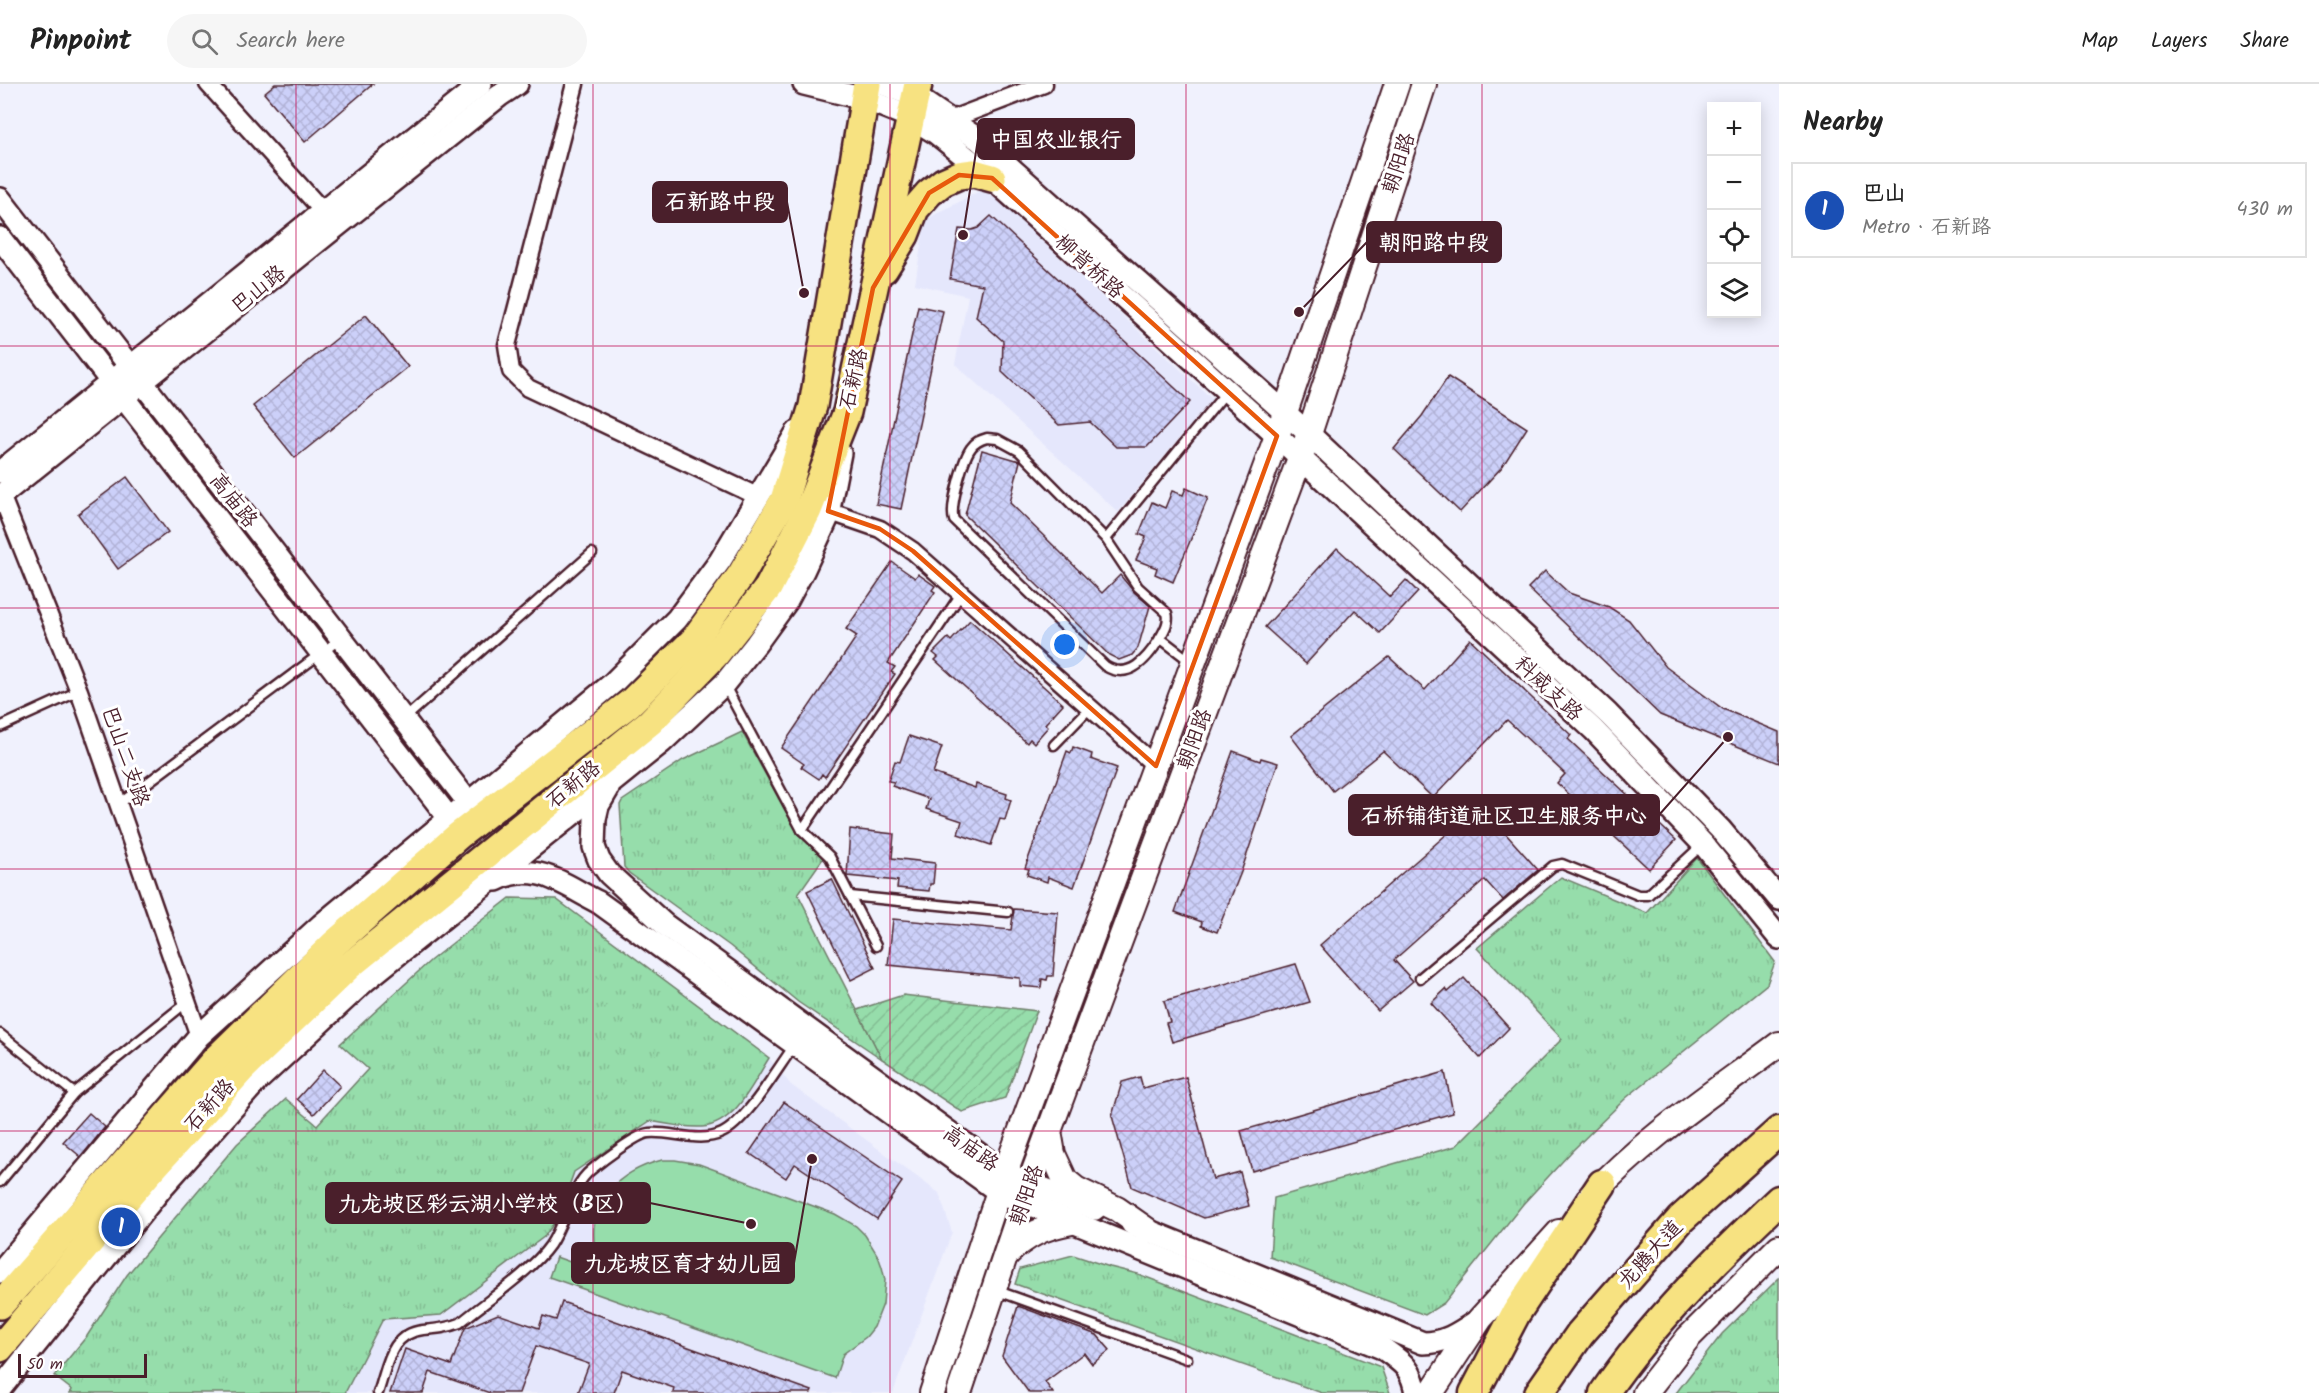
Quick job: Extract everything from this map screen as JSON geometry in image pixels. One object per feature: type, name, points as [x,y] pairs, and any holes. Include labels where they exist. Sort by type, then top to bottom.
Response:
[{"type":"highway","name":"龙腾大道","points":[[1539,1393],[1580,1334],[1681,1219],[1779,1131]]},
{"type":"highway","points":[[1474,1393],[1516,1313],[1602,1184]]},
{"type":"highway","points":[[1604,1393],[1621,1368],[1718,1257],[1779,1200]]},
{"type":"main road","name":"朝阳路","points":[[932,1393],[1002,1182],[1281,425],[1397,84]]},
{"type":"main road","name":"朝阳路","points":[[959,1393],[1048,1131],[1309,434],[1424,84]]},
{"type":"main road","name":"石新路","points":[[0,1305],[216,1059],[334,944],[480,817],[630,703],[694,640],[741,575],[784,500],[813,406],[872,89]]},
{"type":"main road","name":"石新路","points":[[0,1348],[146,1176],[242,1069],[349,966],[650,722],[715,656],[768,588],[808,510],[848,412],[915,99]]},
{"type":"main road","points":[[873,288],[905,235],[915,209],[928,194],[943,183],[959,176],[974,173],[993,178]]},
{"type":"main road","points":[[1431,1393],[1480,1319],[1602,1184],[1669,1126],[1779,1044]]},
{"type":"main road","points":[[1740,1073],[1779,1065]]},
{"type":"main road","points":[[1048,1131],[1053,1154],[1065,1180],[1076,1189],[1117,1209],[1147,1230]]},
{"type":"main road","points":[[1006,1256],[1034,1232],[1072,1222]]},
{"type":"main road","points":[[1645,1393],[1688,1338],[1779,1247]]},
{"type":"street","points":[[208,84],[330,219]]},
{"type":"street","name":"巴山路","points":[[330,219],[481,84]]},
{"type":"street","name":"巴山路","points":[[1,495],[136,374],[330,219],[495,90],[517,84]]},
{"type":"street","points":[[575,84],[507,345],[511,371],[528,387],[759,497]]},
{"type":"street","points":[[804,84],[872,89]]},
{"type":"street","points":[[952,119],[1044,84]]},
{"type":"street","name":"柳背桥路","points":[[872,89],[915,99],[952,119],[1006,164],[1281,425],[1300,457]]},
{"type":"street","name":"柳背桥路","points":[[915,99],[945,140],[993,178],[1227,391],[1281,425],[1309,434]]},
{"type":"street","name":"高庙路","points":[[0,199],[468,802]]},
{"type":"street","name":"高庙路","points":[[0,238],[449,818]]},
{"type":"street","name":"巴山路","points":[[0,472],[117,390]]},
{"type":"street","points":[[0,1272],[199,1036],[321,925],[613,683],[677,619],[720,561],[813,406]]},
{"type":"street","points":[[0,1389],[164,1185],[256,1082],[366,980],[662,742],[724,684],[787,601],[803,571],[828,511],[848,412]]},
{"type":"street","name":"科威支路","points":[[1309,434],[1608,714],[1720,829],[1779,899]]},
{"type":"street","name":"科威支路","points":[[1300,457],[1594,730],[1703,844],[1779,938]]},
{"type":"street","name":"巴山二支路","points":[[1,495],[79,691],[199,1036]]},
{"type":"street","points":[[828,511],[872,526],[898,540],[1156,766]]},
{"type":"street","name":"高庙路","points":[[613,782],[598,806],[595,819],[594,847],[599,860],[609,874],[665,925],[1002,1182]]},
{"type":"street","name":"高庙路","points":[[476,890],[506,875],[532,871],[598,902],[795,1045],[1002,1182],[1026,1192],[1147,1230],[1423,1343],[1436,1343],[1452,1338],[1480,1319]]},
{"type":"street","points":[[598,902],[588,884],[594,877],[603,878],[665,925]]},
{"type":"street","name":"高庙路","points":[[1026,1192],[1072,1222],[1382,1348],[1410,1370],[1416,1393]]},
{"type":"lane","points":[[1106,539],[1227,391]]},
{"type":"lane","points":[[987,438],[1009,444],[1018,451],[1106,539],[1138,587],[1167,613],[1168,621],[1160,638],[1142,663],[1126,671],[1111,669],[957,523],[952,510],[969,450],[979,440],[987,438]]},
{"type":"lane","points":[[404,719],[592,553]]},
{"type":"lane","points":[[802,830],[961,594]]},
{"type":"lane","points":[[119,804],[341,638]]},
{"type":"lane","points":[[1160,638],[1194,663]]},
{"type":"lane","points":[[724,684],[802,830],[830,857],[876,946]]},
{"type":"lane","points":[[0,727],[79,691]]},
{"type":"lane","points":[[1054,745],[1090,708]]},
{"type":"lane","points":[[1420,978],[1553,866],[1562,864],[1638,895],[1648,895],[1720,829]]},
{"type":"lane","points":[[850,896],[1008,912]]},
{"type":"lane","points":[[0,1182],[74,1093],[187,1002]]},
{"type":"lane","points":[[0,1034],[74,1093]]},
{"type":"lane","points":[[378,1393],[395,1346],[403,1336],[414,1331],[449,1327],[460,1323],[535,1262],[550,1245],[582,1179],[592,1169],[644,1134],[702,1138],[728,1130],[745,1113],[795,1045]]},
{"type":"lane","points":[[994,1290],[1187,1359]]},
{"type":"highlighted area","points":[[959,175],[992,178],[1277,436],[1156,766],[913,551],[880,529],[828,511],[873,288],[929,193]]},
{"type":"shaded area","points":[[985,188],[1212,399],[1118,512],[955,364],[968,296],[915,284],[925,220]]},
{"type":"shaded area","points":[[769,1058],[791,1085],[939,1193],[952,1232],[893,1393],[345,1393],[383,1319],[441,1315],[558,1217],[574,1172],[650,1121],[685,1127],[739,1104]]},
{"type":"green space","points":[[742,732],[794,826],[824,857],[798,894],[882,1059],[798,1002],[730,946],[629,873],[624,867],[620,805],[622,801],[683,760]]},
{"type":"green space","points":[[1697,858],[1775,962],[1767,984],[1626,1098],[1573,1150],[1523,1204],[1444,1303],[1425,1315],[1270,1257],[1274,1198],[1456,1146],[1562,1039],[1477,948],[1561,877],[1647,913]]},
{"type":"green space","points":[[510,898],[556,899],[769,1058],[742,1101],[725,1118],[702,1127],[650,1121],[574,1172],[558,1217],[545,1236],[441,1315],[383,1319],[345,1393],[70,1393],[72,1390],[54,1376],[87,1336],[127,1275],[237,1144],[286,1099],[317,1125],[368,1069],[340,1044],[431,960]]},
{"type":"green space","points":[[903,995],[1037,1011],[1005,1098],[962,1112],[882,1059],[857,1010]]},
{"type":"green space","points":[[662,1160],[699,1164],[835,1214],[856,1226],[865,1235],[882,1267],[885,1280],[883,1304],[874,1327],[866,1337],[843,1354],[835,1378],[549,1277],[556,1257],[604,1274],[596,1251],[594,1231],[596,1216],[602,1202],[620,1180],[647,1165]]},
{"type":"green space","points":[[1073,1255],[1138,1274],[1381,1367],[1390,1393],[1322,1393],[1015,1284],[1020,1269]]},
{"type":"green space","points":[[1779,1278],[1779,1393],[1676,1393],[1722,1334]]},
{"type":"building","points":[[275,84],[373,84],[305,142],[264,93]]},
{"type":"building","points":[[991,216],[1190,402],[1147,447],[1116,447],[1090,422],[1059,425],[1002,372],[1003,341],[976,317],[983,285],[950,279],[959,229],[978,228]]},
{"type":"building","points":[[918,306],[943,311],[901,509],[876,504]]},
{"type":"building","points":[[366,315],[408,367],[295,458],[253,406]]},
{"type":"building","points":[[1448,377],[1527,428],[1502,467],[1460,512],[1394,449],[1422,416]]},
{"type":"building","points":[[982,450],[1020,461],[1010,503],[1102,593],[1120,575],[1150,606],[1138,648],[1132,655],[1119,660],[1109,655],[965,515]]},
{"type":"building","points":[[127,477],[168,532],[118,569],[78,514]]},
{"type":"building","points":[[1186,488],[1208,498],[1173,582],[1155,574],[1157,568],[1136,560],[1146,537],[1139,534],[1152,502],[1165,508],[1172,491],[1183,495]]},
{"type":"building","points":[[1337,548],[1390,597],[1406,580],[1418,592],[1380,633],[1355,610],[1306,664],[1265,627]]},
{"type":"building","points":[[892,562],[915,578],[918,574],[935,586],[932,590],[935,592],[888,663],[895,667],[891,672],[895,674],[825,777],[822,774],[819,779],[801,767],[804,764],[781,748],[857,636],[846,629]]},
{"type":"building","points":[[1545,571],[1569,593],[1609,607],[1629,620],[1666,667],[1723,709],[1779,732],[1779,763],[1660,715],[1528,588]]},
{"type":"building","points":[[970,620],[1063,704],[1045,724],[1048,727],[1034,743],[1030,739],[1027,743],[935,660],[938,657],[933,653],[948,638],[951,641]]},
{"type":"building","points":[[1470,639],[1571,735],[1568,739],[1676,840],[1649,869],[1557,783],[1565,774],[1507,720],[1433,798],[1383,751],[1333,791],[1291,736],[1389,657],[1425,690]]},
{"type":"building","points":[[909,736],[942,747],[933,773],[975,788],[976,784],[1007,794],[1006,798],[1011,800],[1005,820],[1000,819],[991,845],[958,834],[962,821],[926,809],[929,799],[892,786],[894,782],[888,781],[895,761],[900,762]]},
{"type":"building","points":[[1073,747],[1092,754],[1091,759],[1117,768],[1074,887],[1048,877],[1047,882],[1027,875],[1029,869],[1025,868],[1067,751],[1071,753]]},
{"type":"building","points":[[1233,751],[1260,761],[1261,758],[1278,763],[1241,872],[1217,932],[1201,926],[1202,922],[1175,912]]},
{"type":"building","points":[[1480,805],[1538,870],[1503,900],[1485,880],[1422,935],[1394,960],[1413,981],[1378,1011],[1320,945]]},
{"type":"building","points":[[850,829],[894,834],[892,858],[935,863],[933,884],[930,884],[929,891],[897,888],[898,881],[847,876]]},
{"type":"building","points":[[832,879],[875,968],[851,980],[807,891]]},
{"type":"building","points":[[1014,909],[1058,912],[1053,976],[1048,976],[1047,980],[1042,979],[1041,988],[1020,986],[1020,978],[888,965],[893,919],[1011,930]]},
{"type":"building","points":[[1296,964],[1310,1002],[1172,1042],[1166,1023],[1170,1022],[1164,1001]]},
{"type":"building","points":[[1464,978],[1509,1028],[1480,1058],[1431,1003],[1446,989],[1448,992]]},
{"type":"building","points":[[323,1070],[340,1086],[314,1114],[297,1099]]},
{"type":"building","points":[[1445,1072],[1453,1113],[1252,1171],[1241,1131]]},
{"type":"building","points":[[1140,1077],[1143,1088],[1186,1077],[1213,1179],[1240,1172],[1249,1206],[1204,1218],[1132,1187],[1112,1116],[1122,1082]]},
{"type":"building","points":[[784,1102],[902,1182],[877,1219],[795,1164],[786,1178],[749,1153]]},
{"type":"building","points":[[89,1113],[105,1127],[81,1157],[63,1142]]},
{"type":"building","points":[[562,1302],[812,1391],[811,1393],[673,1393],[674,1388],[622,1370],[614,1393],[578,1393],[589,1364],[536,1346],[519,1393],[490,1393],[430,1372],[423,1393],[390,1393],[405,1349],[451,1365],[465,1328],[498,1314],[539,1328],[543,1316],[556,1320]]},
{"type":"building","points":[[1018,1306],[1097,1335],[1110,1350],[1092,1364],[1084,1353],[1045,1382],[1053,1393],[1029,1393],[1002,1356]]},
{"type":"place","name":"中国农业银行","points":[[963,235]]},
{"type":"place","name":"石新路中段","points":[[804,293]]},
{"type":"place","name":"朝阳路中段","points":[[1299,312]]},
{"type":"place","name":"石桥铺街道社区卫生服务中心","points":[[1728,737]]},
{"type":"place","name":"九龙坡区育才幼儿园","points":[[812,1159]]},
{"type":"place","name":"九龙坡区彩云湖小学校（B区）","points":[[751,1224]]},
{"type":"place","name":"巴山","points":[[121,1227]]}]
